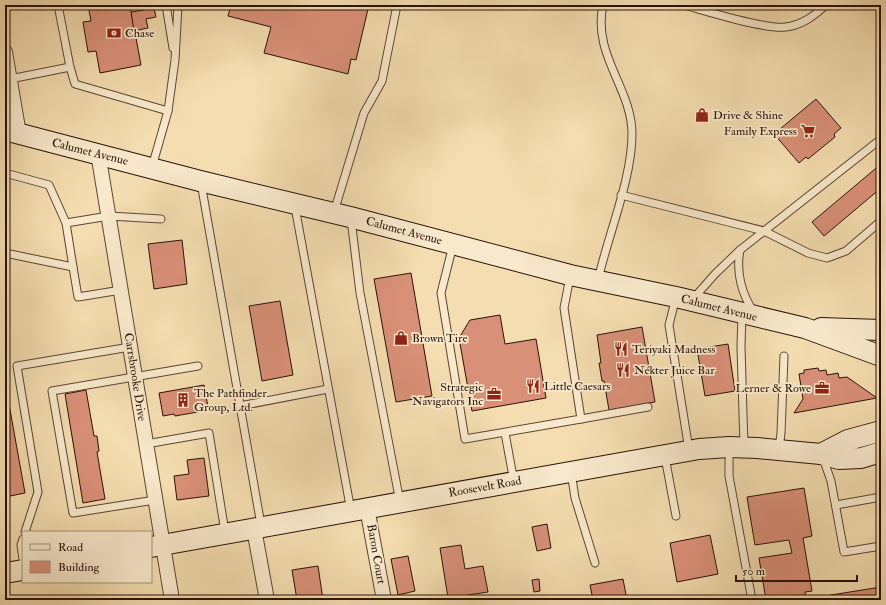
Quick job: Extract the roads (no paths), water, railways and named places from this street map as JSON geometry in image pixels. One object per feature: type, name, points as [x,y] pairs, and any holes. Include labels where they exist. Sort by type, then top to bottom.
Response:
[{"type":"main road","name":"Calumet Avenue","points":[[12,132],[98,153],[200,181],[342,215],[570,275],[684,299],[805,328],[881,356]]},
{"type":"main road","name":"Calumet Avenue","points":[[805,328],[881,330]]},
{"type":"main road","points":[[821,454],[848,440],[881,431]]},
{"type":"main road","name":"Roosevelt Road","points":[[157,546],[689,451],[736,447],[821,454],[839,459],[861,458],[881,452]]},
{"type":"main road","points":[[5,573],[22,570]]},
{"type":"street","points":[[5,52],[10,79],[12,132]]},
{"type":"street","name":"Carrsbrooke Drive","points":[[98,153],[155,500],[157,546],[172,600]]},
{"type":"street","name":"Baron Court","points":[[359,510],[384,600]]},
{"type":"street","points":[[257,528],[267,600]]},
{"type":"lane","points":[[58,5],[70,67],[75,84],[168,111]]},
{"type":"lane","points":[[166,5],[175,60]]},
{"type":"lane","points":[[152,168],[168,111],[175,60],[178,5]]},
{"type":"lane","points":[[397,5],[382,81],[364,113],[343,186],[342,215],[360,293],[400,502]]},
{"type":"lane","points":[[598,280],[605,247],[621,195],[630,155],[632,134],[629,109],[611,68],[601,36],[603,5]]},
{"type":"lane","points":[[686,5],[766,26],[785,28],[804,22],[813,17],[826,5]]},
{"type":"lane","points":[[10,79],[70,67]]},
{"type":"lane","points":[[689,451],[669,326],[684,299],[696,294],[740,250],[881,139]]},
{"type":"lane","points":[[5,173],[49,185],[66,223],[78,297],[121,290]]},
{"type":"lane","points":[[200,181],[240,406],[257,528]]},
{"type":"lane","points":[[621,195],[764,231],[808,253],[827,258],[846,251],[881,221]]},
{"type":"lane","points":[[294,204],[328,389],[359,510]]},
{"type":"lane","points":[[66,223],[109,216],[161,219]]},
{"type":"lane","points":[[454,245],[441,293],[465,439],[648,407]]},
{"type":"lane","points":[[740,250],[737,268],[750,306],[751,315],[741,346],[736,447],[730,476],[752,600]]},
{"type":"lane","points":[[5,253],[73,267]]},
{"type":"lane","points":[[570,275],[564,308],[581,419]]},
{"type":"lane","points":[[25,531],[38,492],[17,366],[130,347]]},
{"type":"lane","points":[[779,451],[782,433],[784,356]]},
{"type":"lane","points":[[155,500],[73,513],[52,391],[198,366]]},
{"type":"lane","points":[[240,406],[328,389]]},
{"type":"lane","points":[[146,444],[209,433],[226,534]]},
{"type":"lane","points":[[505,433],[514,482]]},
{"type":"lane","points":[[821,454],[831,481],[844,552],[881,546]]},
{"type":"lane","points":[[665,455],[676,516]]},
{"type":"lane","points":[[571,472],[575,498],[595,563]]},
{"type":"lane","points":[[836,505],[881,497]]},
{"type":"lane","points":[[22,542],[22,552]]},
{"type":"place","name":"Chase","points":[[114,33]]},
{"type":"place","name":"Drive & Shine","points":[[702,115]]},
{"type":"place","name":"Family Express","points":[[808,131]]},
{"type":"place","name":"Brown Tire","points":[[401,338]]},
{"type":"place","name":"Teriyaki Madness","points":[[621,349]]},
{"type":"place","name":"Nékter Juice Bar","points":[[623,370]]},
{"type":"place","name":"Little Caesars","points":[[533,386]]},
{"type":"place","name":"Lerner & Rowe","points":[[822,388]]},
{"type":"place","name":"Strategic Navigators Inc","points":[[494,394]]},
{"type":"place","name":"The Pathfinder Group, Ltd.","points":[[183,400]]}]
